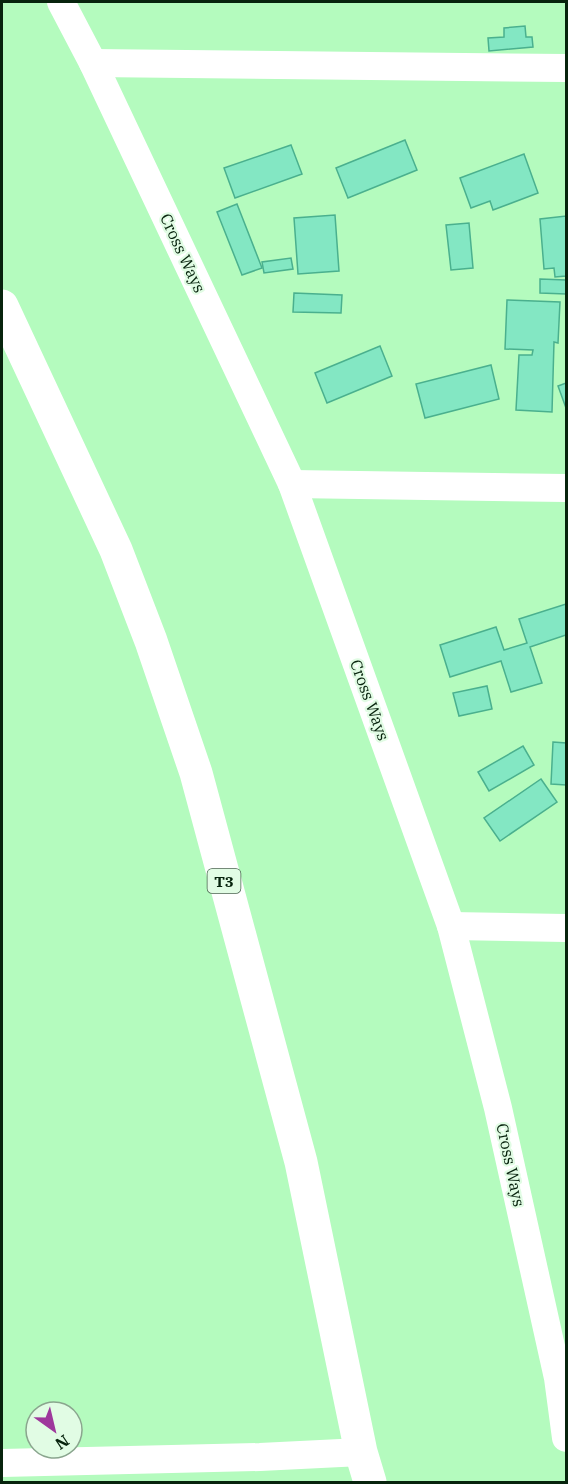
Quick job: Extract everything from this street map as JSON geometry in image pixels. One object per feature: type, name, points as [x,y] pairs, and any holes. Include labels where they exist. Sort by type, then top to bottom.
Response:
[{"type":"highway","name":"T3","points":[[2,306],[116,549],[151,641],[196,773],[301,1162],[366,1467]]},
{"type":"street","name":"Cross Ways","points":[[61,2],[93,63],[292,484],[452,926],[562,1378],[567,1438]]},
{"type":"street","points":[[93,63],[567,68]]},
{"type":"street","points":[[292,484],[567,488]]},
{"type":"street","points":[[452,926],[567,928]]},
{"type":"street","points":[[2,1463],[260,1457],[366,1467]]},
{"type":"building","points":[[525,26],[526,37],[532,37],[533,47],[489,51],[488,38],[504,37],[504,28]]},
{"type":"building","points":[[405,140],[417,170],[348,198],[336,168]]},
{"type":"building","points":[[291,145],[302,174],[235,198],[224,168]]},
{"type":"building","points":[[524,154],[538,193],[493,210],[490,201],[471,208],[460,178]]},
{"type":"building","points":[[237,204],[262,268],[242,275],[217,212]]},
{"type":"building","points":[[335,215],[339,271],[298,274],[294,218]]},
{"type":"building","points":[[566,216],[566,276],[555,277],[554,268],[544,269],[540,219]]},
{"type":"building","points":[[469,223],[473,268],[451,270],[446,225]]},
{"type":"building","points":[[291,258],[293,269],[264,273],[262,262]]},
{"type":"building","points":[[540,279],[566,280],[566,294],[540,293]]},
{"type":"building","points":[[294,293],[342,295],[341,313],[293,312]]},
{"type":"building","points":[[507,300],[560,302],[558,343],[554,342],[552,412],[516,410],[519,355],[532,355],[533,350],[505,349]]},
{"type":"building","points":[[380,346],[392,376],[327,403],[315,373]]},
{"type":"building","points":[[491,365],[499,399],[425,418],[416,384]]},
{"type":"building","points":[[566,383],[566,408],[558,386]]},
{"type":"building","points":[[566,604],[566,635],[530,647],[542,683],[511,692],[501,661],[450,677],[440,645],[496,627],[504,650],[527,643],[519,619]]},
{"type":"building","points":[[487,686],[492,709],[459,716],[453,693]]},
{"type":"building","points":[[553,742],[566,743],[566,785],[551,784]]},
{"type":"building","points":[[523,746],[534,765],[489,791],[478,772]]},
{"type":"building","points":[[541,779],[557,802],[500,841],[484,818]]}]
